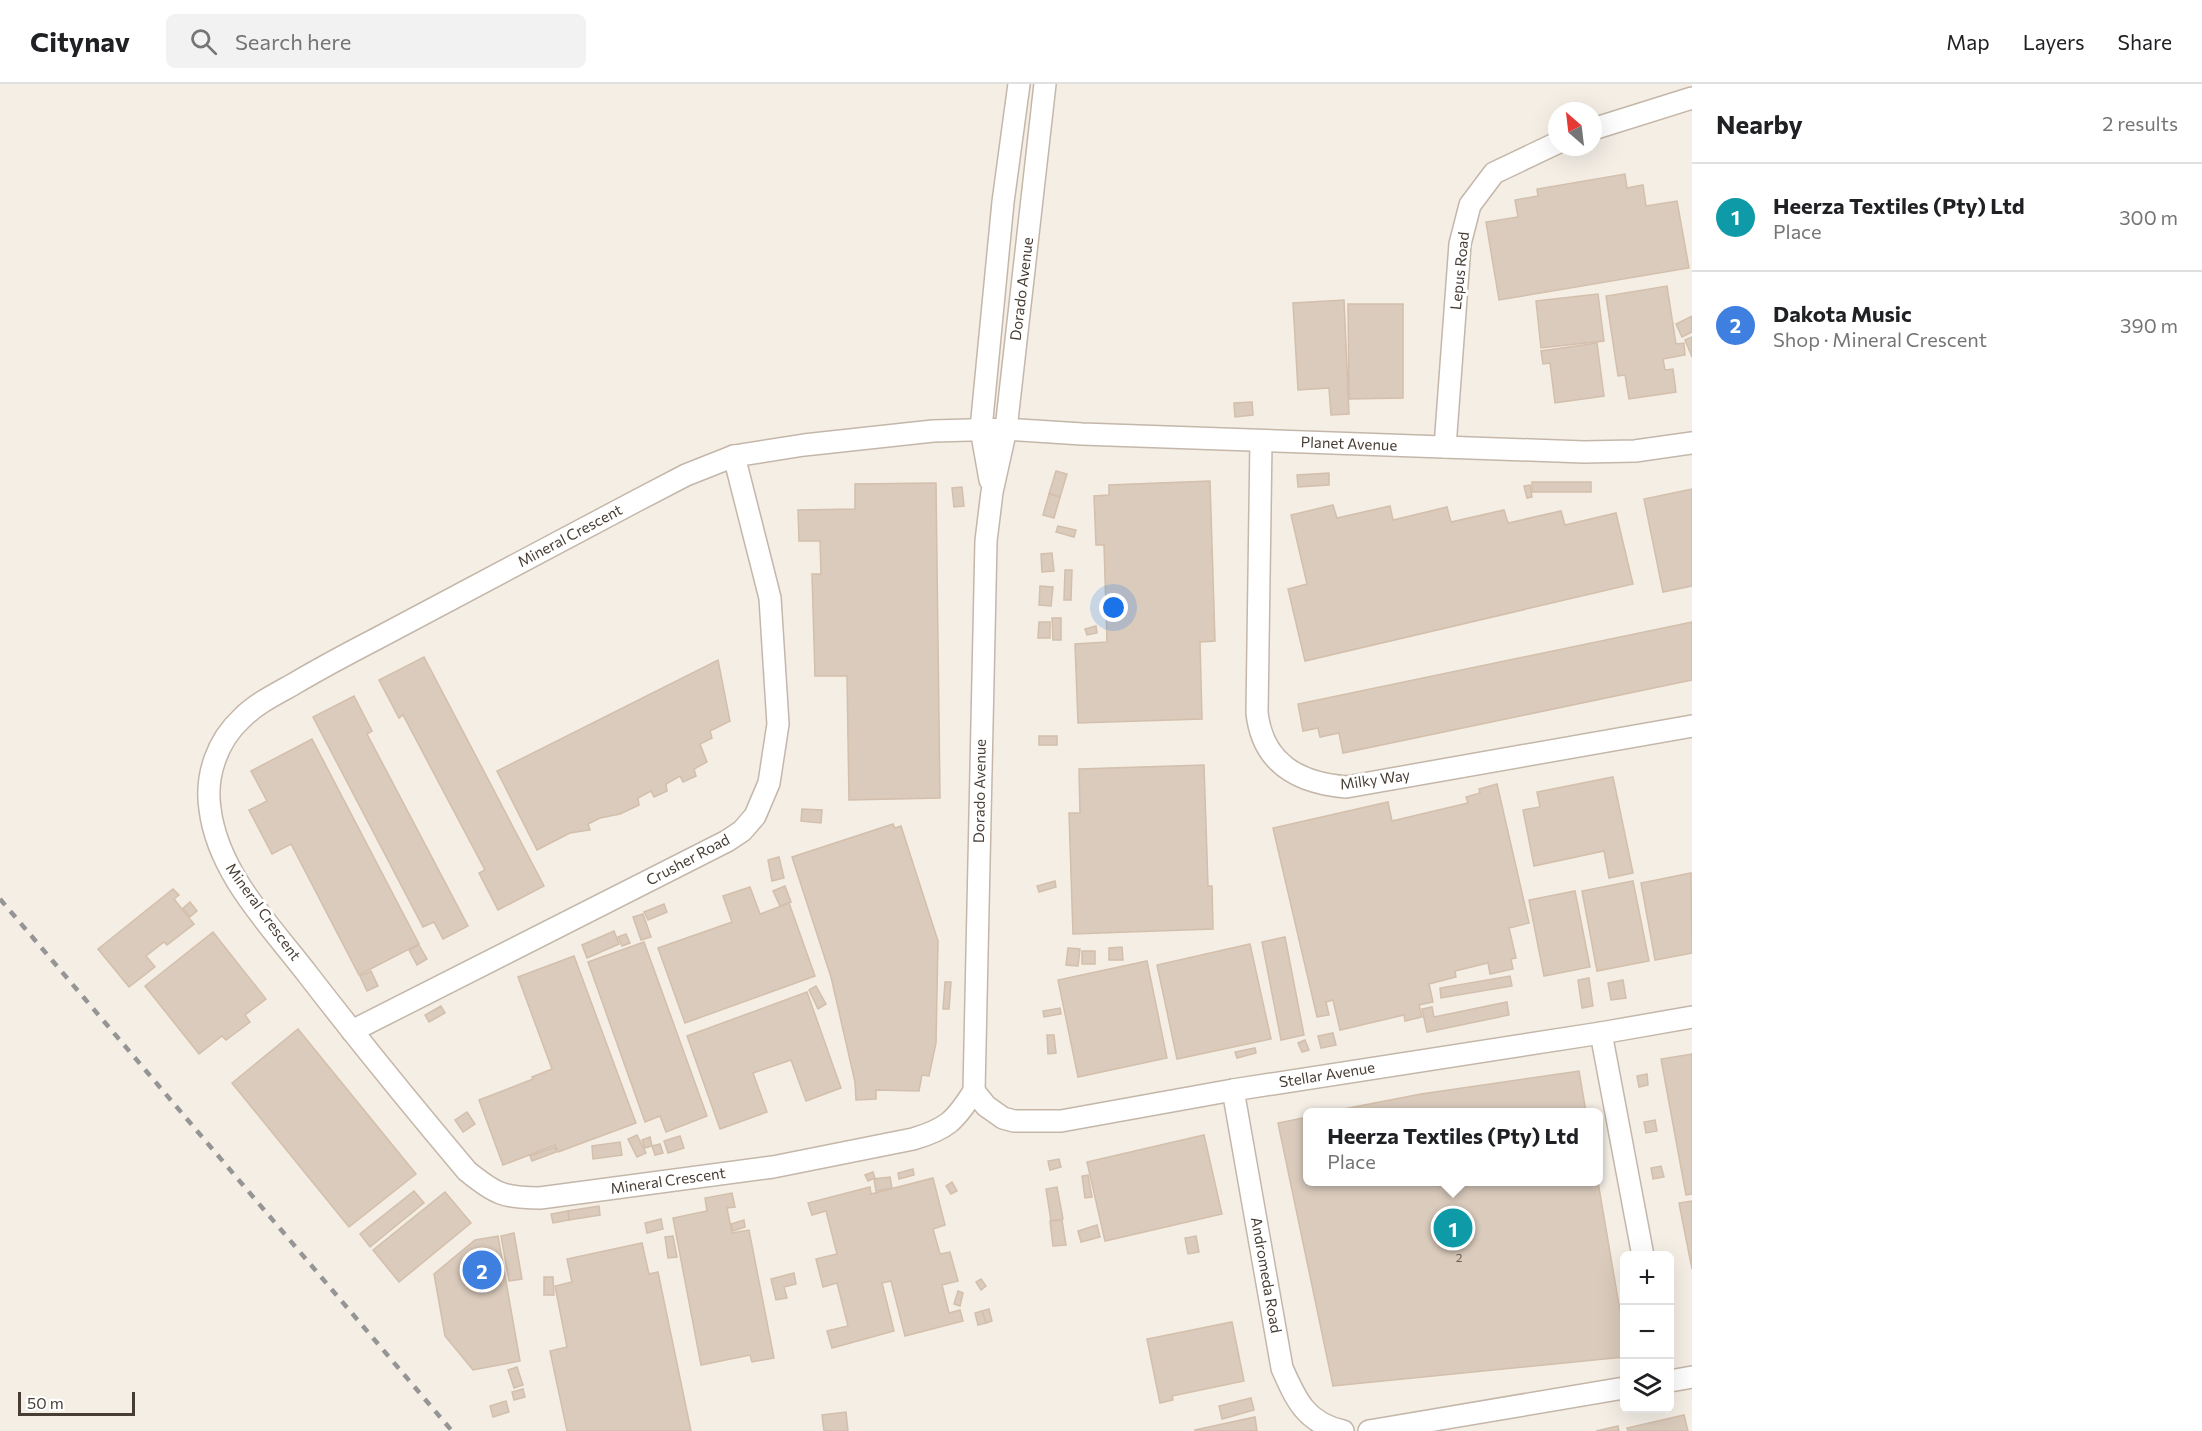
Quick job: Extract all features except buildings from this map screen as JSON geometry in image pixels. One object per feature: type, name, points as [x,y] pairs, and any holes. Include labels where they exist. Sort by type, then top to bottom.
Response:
[{"type":"street","name":"Dorado Avenue","points":[[992,492],[981,429],[1003,202],[1019,84]]},
{"type":"street","name":"Dorado Avenue","points":[[974,1091],[986,541],[992,492],[1006,429],[1046,84]]},
{"type":"street","points":[[1602,126],[1692,98]]},
{"type":"street","name":"Lepus Road","points":[[1445,447],[1460,244],[1470,205],[1494,172],[1548,147]]},
{"type":"street","name":"Mineral Crescent","points":[[974,1091],[960,1114],[948,1124],[933,1133],[913,1139],[772,1167],[540,1198],[513,1198],[490,1190],[467,1171],[351,1031],[246,894],[225,861],[217,839],[209,809],[210,775],[226,736],[242,718],[262,702],[686,475],[734,456],[865,438],[1006,429]]},
{"type":"street","name":"Planet Avenue","points":[[1006,429],[1261,441],[1614,451],[1635,451],[1692,443]]},
{"type":"street","name":"Milky Way","points":[[1261,441],[1258,728],[1273,756],[1296,775],[1327,785],[1346,787],[1692,726]]},
{"type":"street","name":"Crusher Road","points":[[351,1031],[727,841],[742,831],[755,816],[769,783],[778,724],[773,635],[770,598],[734,456]]},
{"type":"street","name":"Stellar Avenue","points":[[974,1091],[986,1106],[1003,1118],[1014,1121],[1061,1121],[1233,1090],[1692,1017]]},
{"type":"street","points":[[1601,1033],[1642,1251]]},
{"type":"street","name":"Andromeda Road","points":[[1233,1090],[1282,1368],[1293,1393],[1309,1417],[1330,1428],[1343,1431]]},
{"type":"street","points":[[1674,1380],[1692,1377]]},
{"type":"street","points":[[1369,1431],[1620,1389]]},
{"type":"railway","points":[[0,899],[452,1431]]},
{"type":"place","name":"Heerza Textiles (Pty) Ltd","points":[[1453,1228]]},
{"type":"place","name":"Dakota Music","points":[[482,1270]]}]
